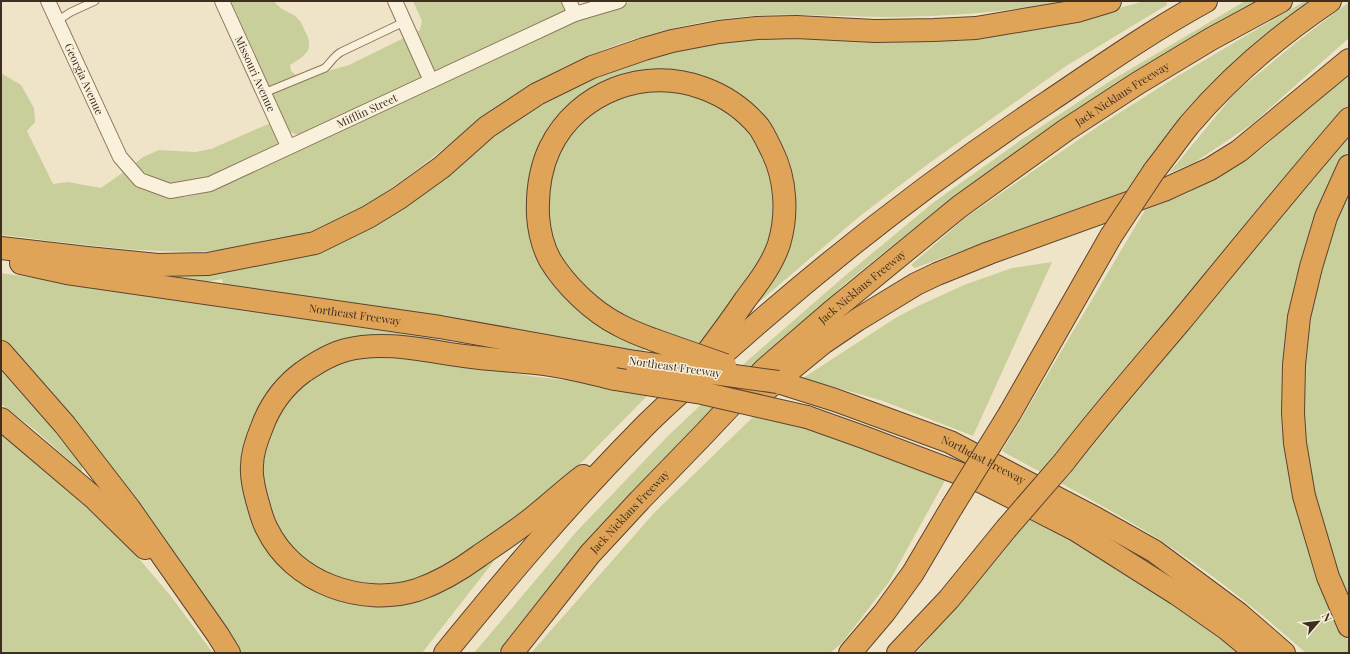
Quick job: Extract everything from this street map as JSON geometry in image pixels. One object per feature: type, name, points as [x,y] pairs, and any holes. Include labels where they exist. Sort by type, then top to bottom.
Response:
[{"type":"highway","points":[[1,248],[165,265],[208,264],[314,242],[368,216],[399,198],[442,166],[487,127],[537,94],[592,67],[644,49],[672,41],[719,32],[757,28],[796,27],[875,31],[976,28],[1077,11],[1110,1]]},
{"type":"highway","points":[[445,653],[516,567],[639,432],[672,400],[748,332],[848,247],[983,145],[1170,21],[1206,1]]},
{"type":"highway","name":"Jack Nicklaus Freeway","points":[[512,653],[590,554],[640,500],[764,369],[831,312],[959,207],[1060,134],[1132,87],[1211,39],[1282,1]]},
{"type":"highway","points":[[850,653],[884,613],[913,573],[1010,413],[1111,236],[1154,171],[1189,126],[1253,60],[1284,34],[1330,1]]},
{"type":"highway","points":[[704,434],[736,414],[823,343],[857,320],[916,284],[936,274],[989,253],[1164,190],[1210,169],[1251,141],[1349,60]]},
{"type":"highway","points":[[672,400],[763,276],[778,246],[784,220],[784,194],[782,176],[776,159],[760,129],[748,115],[735,104],[719,94],[689,83],[660,80],[639,81],[620,86],[586,104],[563,127],[550,148],[542,171],[537,200],[539,229],[549,259],[567,284],[588,304],[618,325],[654,340],[778,382]]},
{"type":"highway","points":[[898,653],[913,639],[949,599],[1006,529],[1064,462],[1113,400],[1349,119]]},
{"type":"highway","points":[[1349,166],[1326,217],[1311,267],[1299,317],[1294,365],[1293,413],[1295,443],[1304,496],[1328,578],[1349,626]]},
{"type":"highway","name":"Northeast Freeway","points":[[1,259],[67,273],[440,327],[635,362],[778,382],[835,400],[950,442],[1104,522],[1154,551],[1239,614],[1284,653]]},
{"type":"highway","points":[[639,432],[562,492],[535,517],[475,560],[433,584],[399,594],[382,596],[348,592],[332,587],[304,572],[278,547],[268,531],[261,515],[254,490],[252,465],[257,440],[266,416],[288,384],[321,360],[346,350],[375,346],[405,348],[466,357],[553,365],[615,379],[702,393],[807,416],[982,482],[1076,530],[1177,594],[1227,629],[1256,653]]},
{"type":"highway","points":[[1,352],[70,431],[129,508],[230,653]]},
{"type":"highway","points":[[1,419],[93,497],[184,587]]},
{"type":"street","name":"Georgia Avenue","points":[[48,1],[120,156]]},
{"type":"street","name":"Missouri Avenue","points":[[222,1],[288,146]]},
{"type":"street","points":[[395,1],[431,81]]},
{"type":"street","points":[[569,1],[575,14]]},
{"type":"street","name":"Mifflin Street","points":[[120,156],[140,180],[170,191],[210,184],[288,146],[575,14],[619,1]]},
{"type":"lane","points":[[57,20],[95,1]]},
{"type":"lane","points":[[264,93],[325,68],[340,52],[404,22]]},
{"type":"green space","points":[[231,1],[274,1],[277,5],[300,21],[308,38],[309,47],[304,55],[290,65],[291,71],[296,75],[314,75],[349,65],[420,30],[422,21],[413,1],[566,1],[566,8],[563,16],[298,135],[290,132]]},
{"type":"green space","points":[[634,1],[1062,1],[1017,9],[950,15],[882,17],[783,15],[734,17],[682,26],[631,40],[597,52],[530,85],[489,113],[411,174],[381,195],[349,214],[315,231],[281,242],[246,248],[176,252],[106,247],[1,235],[1,73],[21,85],[34,108],[35,122],[27,131],[53,184],[68,182],[101,188],[125,171],[174,196],[186,197],[203,193],[551,31],[595,13]]},
{"type":"green space","points":[[1145,1],[1166,1],[1167,5],[1066,66],[928,164],[860,216],[759,302],[756,298],[784,249],[764,123],[656,74],[555,129],[538,246],[649,345],[642,352],[451,320],[224,287],[222,279],[206,282],[163,275],[243,269],[318,250],[540,103],[631,63],[676,49],[739,38],[1071,21]]},
{"type":"green space","points":[[1245,1],[1260,1],[1110,89],[1020,149],[928,217],[842,286],[550,590],[498,653],[474,653],[577,531],[669,435],[747,361],[840,280],[934,202],[1021,140],[1107,83]]},
{"type":"green space","points":[[1303,2],[1310,2],[1167,137],[1128,190],[915,268],[911,265],[965,218],[1100,125],[1176,77]]},
{"type":"green space","points":[[1349,2],[1349,38],[1252,124],[1194,163],[1169,173],[1235,93],[1298,41]]},
{"type":"green space","points":[[1349,71],[1349,106],[1047,466],[1068,476],[1208,305],[1349,137],[1349,156],[1286,406],[1345,635],[1349,642],[1349,653],[1306,653],[1266,618],[1182,554],[1087,497],[1002,451],[1145,210],[1186,194],[1232,169],[1263,148]]},
{"type":"green space","points":[[639,90],[689,91],[728,108],[760,143],[776,184],[773,238],[752,278],[699,346],[626,321],[567,273],[550,235],[547,191],[559,150],[579,124],[596,108]]},
{"type":"green space","points":[[275,121],[280,141],[276,147],[205,179],[190,183],[176,184],[163,182],[151,177],[134,164],[143,157],[159,150],[195,152],[211,149]]},
{"type":"green space","points":[[1349,186],[1349,607],[1310,490],[1303,416],[1303,367],[1310,311],[1329,237]]},
{"type":"green space","points":[[1052,262],[973,436],[883,401],[803,378],[897,317],[918,306],[964,285],[1012,268]]},
{"type":"green space","points":[[1,273],[450,341],[449,346],[350,344],[257,424],[261,531],[350,601],[491,557],[494,561],[422,653],[237,653],[69,417],[1,339]]},
{"type":"green space","points":[[367,357],[399,357],[440,361],[530,376],[590,383],[649,394],[585,459],[545,495],[480,546],[410,584],[353,585],[332,578],[295,552],[276,527],[263,488],[264,460],[268,439],[276,419],[287,402],[303,385],[323,371],[344,362]]},
{"type":"green space","points":[[1,361],[54,426],[82,466],[82,472],[35,430],[1,404]]},
{"type":"green space","points":[[755,415],[808,427],[947,477],[889,582],[842,643],[830,653],[531,653],[654,513]]},
{"type":"green space","points":[[1,430],[111,526],[170,595],[213,653],[1,653]]},
{"type":"green space","points":[[1034,514],[1161,590],[1242,653],[916,653]]}]
